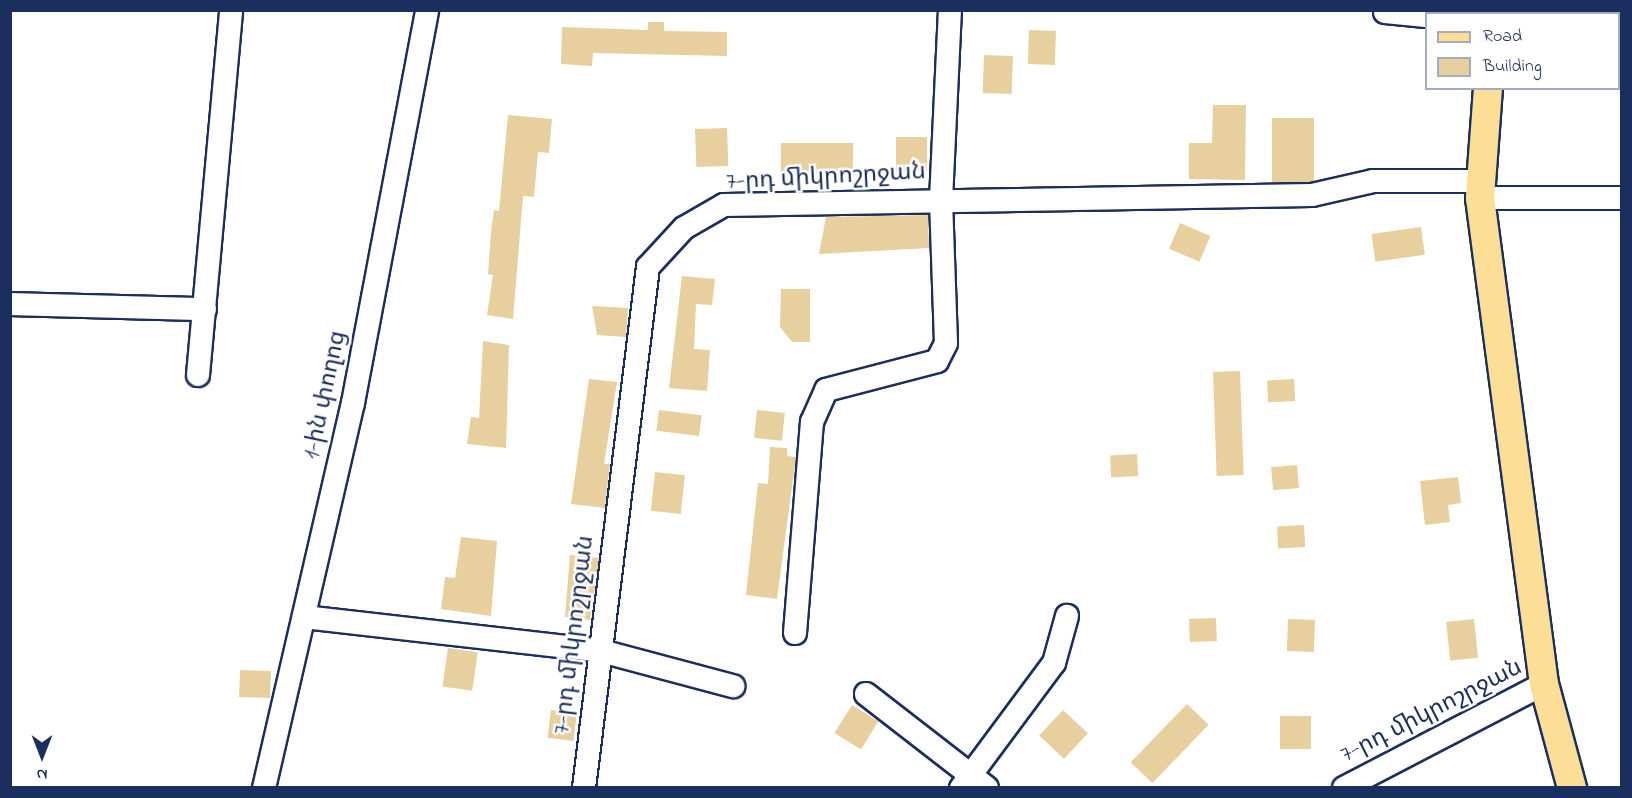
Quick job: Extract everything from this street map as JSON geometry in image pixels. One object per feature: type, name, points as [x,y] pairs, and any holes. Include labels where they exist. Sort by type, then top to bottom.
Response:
[{"type":"main road","points":[[1488,90],[1479,190],[1544,684],[1572,788]]},
{"type":"street","points":[[198,375],[231,10]]},
{"type":"street","name":"1-ին փողոց","points":[[264,788],[353,403],[427,10]]},
{"type":"street","points":[[795,633],[812,422],[826,390],[937,362],[946,343],[941,200],[950,10]]},
{"type":"street","points":[[1385,12],[1425,16]]},
{"type":"street","name":"7-րդ միկրոշրջան","points":[[584,788],[648,267],[684,228],[724,205],[1312,195],[1373,181],[1622,198]]},
{"type":"street","points":[[10,304],[204,309]]},
{"type":"street","points":[[866,694],[973,784],[1054,663],[1068,616]]},
{"type":"street","points":[[304,617],[600,651],[732,686]]},
{"type":"street","name":"7-րդ միկրոշրջան","points":[[1344,788],[1544,684]]},
{"type":"building","points":[[648,22],[664,22],[664,31],[727,32],[727,56],[593,53],[592,66],[561,64],[562,27],[648,30]]},
{"type":"building","points":[[1029,30],[1056,31],[1055,65],[1028,64]]},
{"type":"building","points":[[984,55],[1013,56],[1012,94],[983,93]]},
{"type":"building","points":[[1213,105],[1246,105],[1245,180],[1189,179],[1189,143],[1212,143]]},
{"type":"building","points":[[508,115],[552,119],[549,153],[538,152],[534,197],[523,196],[513,319],[487,315],[493,275],[488,274],[491,232],[494,210],[499,211]]},
{"type":"building","points":[[1272,118],[1314,118],[1314,182],[1272,182]]},
{"type":"building","points":[[727,128],[728,166],[696,167],[695,129]]},
{"type":"building","points":[[896,137],[927,137],[927,171],[896,171]]},
{"type":"building","points":[[781,143],[853,143],[853,173],[781,173]]},
{"type":"building","points":[[928,215],[929,248],[819,254],[826,217]]},
{"type":"building","points":[[1180,223],[1210,236],[1199,262],[1169,249]]},
{"type":"building","points":[[1421,227],[1425,255],[1375,262],[1371,234]]},
{"type":"building","points":[[682,276],[715,279],[712,305],[696,304],[694,349],[710,350],[707,391],[669,388]]},
{"type":"building","points":[[781,289],[810,289],[810,342],[792,342],[780,327]]},
{"type":"building","points":[[592,306],[628,308],[626,337],[597,335]]},
{"type":"building","points":[[483,341],[509,345],[506,448],[467,444],[471,417],[479,418]]},
{"type":"building","points":[[1240,371],[1244,475],[1217,476],[1213,372]]},
{"type":"building","points":[[589,379],[617,382],[604,464],[610,464],[605,508],[571,504]]},
{"type":"building","points":[[1294,379],[1295,401],[1268,402],[1267,380]]},
{"type":"building","points":[[659,410],[702,415],[699,436],[656,431]]},
{"type":"building","points":[[757,410],[785,413],[782,441],[754,438]]},
{"type":"building","points":[[770,447],[787,448],[787,456],[796,457],[777,599],[746,595],[758,483],[768,484]]},
{"type":"building","points":[[1137,454],[1138,476],[1111,477],[1110,455]]},
{"type":"building","points":[[1297,465],[1299,488],[1273,490],[1271,467]]},
{"type":"building","points":[[655,472],[685,475],[681,514],[651,511]]},
{"type":"building","points":[[1458,477],[1461,503],[1448,505],[1450,522],[1425,525],[1420,481]]},
{"type":"building","points":[[1304,525],[1305,547],[1278,548],[1277,526]]},
{"type":"building","points":[[461,537],[497,541],[491,616],[441,609],[445,577],[455,578]]},
{"type":"building","points":[[570,555],[599,558],[590,620],[565,617]]},
{"type":"building","points":[[1216,618],[1217,641],[1190,642],[1189,619]]},
{"type":"building","points":[[1288,619],[1315,620],[1314,652],[1287,651]]},
{"type":"building","points":[[1474,619],[1478,658],[1450,661],[1446,622]]},
{"type":"building","points":[[448,648],[478,652],[472,691],[443,687]]},
{"type":"building","points":[[240,670],[271,671],[270,698],[239,697]]},
{"type":"building","points":[[1187,704],[1209,725],[1152,783],[1131,762]]},
{"type":"building","points":[[852,705],[878,721],[861,749],[835,733]]},
{"type":"building","points":[[551,710],[577,713],[573,741],[548,738]]},
{"type":"building","points":[[1063,710],[1088,733],[1064,759],[1039,736]]},
{"type":"building","points":[[1280,716],[1311,716],[1311,749],[1280,749]]}]
